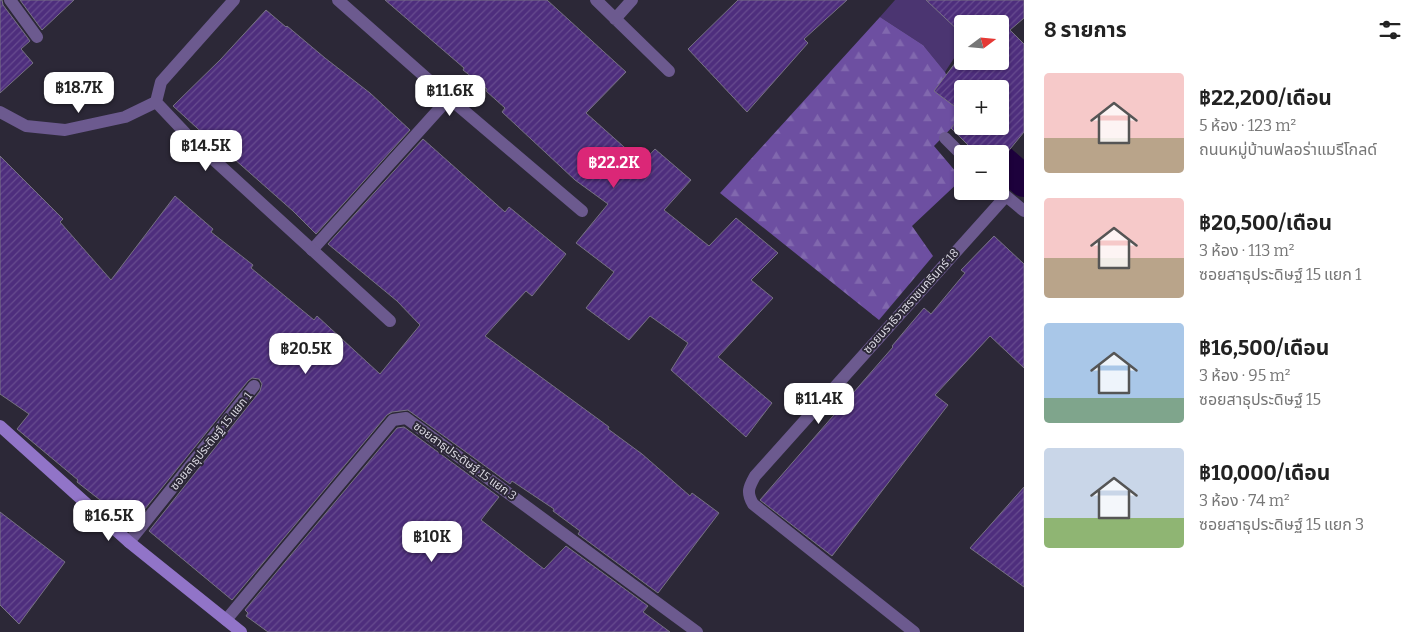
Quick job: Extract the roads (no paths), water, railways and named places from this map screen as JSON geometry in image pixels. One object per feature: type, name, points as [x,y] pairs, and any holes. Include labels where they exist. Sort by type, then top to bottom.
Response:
[{"type":"street","points":[[10,0],[38,36]]},
{"type":"street","points":[[156,102],[160,82],[234,0]]},
{"type":"street","points":[[338,0],[449,98],[582,211]]},
{"type":"street","points":[[596,0],[669,70]]},
{"type":"street","points":[[614,18],[632,0]]},
{"type":"street","points":[[312,250],[449,98]]},
{"type":"street","points":[[0,112],[26,126],[65,130],[125,117],[156,102]]},
{"type":"street","points":[[156,102],[190,138],[390,321]]},
{"type":"street","points":[[945,138],[954,147]]},
{"type":"street","name":"ซอยนราธิวาสราชนครินทร์ 18","points":[[1009,198],[1024,211]]},
{"type":"street","name":"ซอยนราธิวาสราชนครินทร์ 18","points":[[914,632],[753,504],[748,497],[748,488],[755,476],[997,200]]},
{"type":"street","name":"ซอยสาธุประดิษฐ์ 15 แยก 1","points":[[130,542],[254,386]]},
{"type":"street","name":"ซอยสาธุประดิษฐ์ 15 แยก 3","points":[[226,620],[393,420],[406,418],[697,632]]},
{"type":"street","points":[[0,426],[130,542],[241,632]]},
{"type":"waterway","points":[[1009,168],[1024,181]]}]
